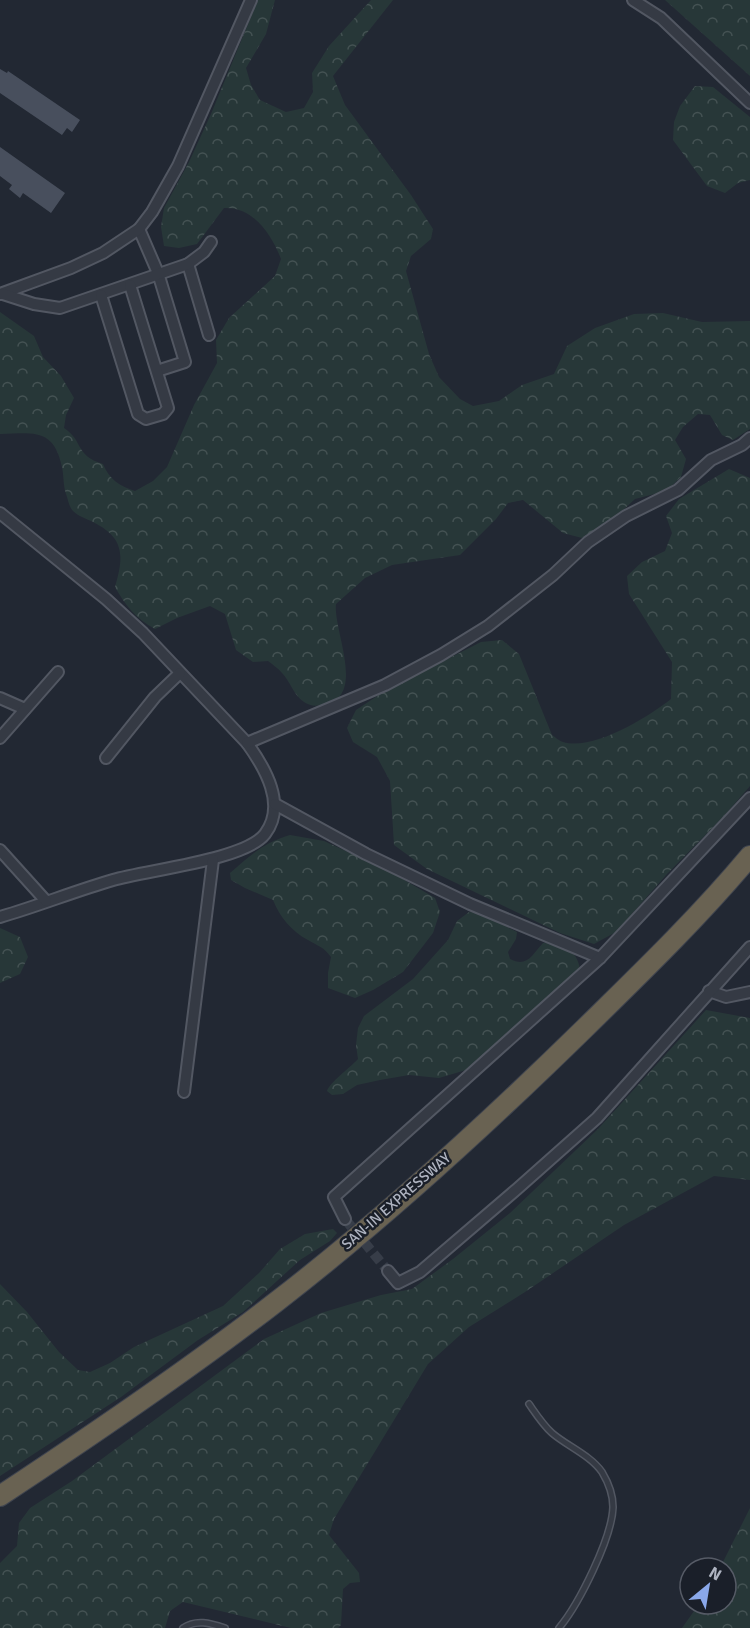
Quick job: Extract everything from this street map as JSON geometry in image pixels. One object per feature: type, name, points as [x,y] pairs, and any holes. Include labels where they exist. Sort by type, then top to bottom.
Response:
[{"type":"highway","name":"SAN-IN EXPRESSWAY","points":[[0,1496],[128,1412],[222,1343],[409,1193],[536,1076],[626,987],[750,856]]},
{"type":"street","points":[[1,294],[71,268],[103,253],[139,229],[152,212],[178,166],[250,0]]},
{"type":"street","points":[[633,0],[661,18],[750,103]]},
{"type":"street","points":[[139,229],[158,273],[185,362],[157,371]]},
{"type":"street","points":[[1,294],[34,304],[60,308],[188,264],[204,252],[211,242]]},
{"type":"street","points":[[188,264],[209,335]]},
{"type":"street","points":[[101,295],[138,414],[146,419],[163,414],[168,408],[130,285]]},
{"type":"street","points":[[247,743],[385,685],[441,655],[488,626],[553,575],[588,542],[626,516],[678,490],[711,460],[742,445],[750,438]]},
{"type":"street","points":[[0,513],[106,599],[247,743],[260,761],[269,781],[275,804],[272,820],[265,835],[254,843],[213,860],[116,879],[0,917]]},
{"type":"street","points":[[0,738],[58,672]]},
{"type":"street","points":[[106,758],[155,697],[180,673]]},
{"type":"street","points":[[0,698],[25,709]]},
{"type":"street","points":[[345,1219],[334,1197],[600,958],[750,798]]},
{"type":"street","points":[[275,804],[366,854],[470,904],[600,958]]},
{"type":"street","points":[[0,850],[46,901]]},
{"type":"street","points":[[184,1092],[213,860]]},
{"type":"street","points":[[388,1271],[398,1283],[420,1272],[518,1189],[597,1118],[750,947]]},
{"type":"street","points":[[709,991],[726,997],[750,992]]},
{"type":"lane","points":[[529,1404],[551,1432],[594,1463],[602,1472],[613,1505],[606,1539],[583,1589],[560,1628]]},
{"type":"lane","points":[[183,1628],[188,1624],[198,1622],[225,1628]]},
{"type":"green space","points":[[258,0],[275,0],[266,34],[246,68],[251,85],[260,100],[286,112],[304,108],[313,92],[312,73],[329,46],[371,0],[393,0],[333,76],[345,105],[433,229],[431,239],[411,256],[406,271],[429,354],[439,377],[460,399],[473,406],[499,401],[522,385],[554,374],[567,346],[595,328],[634,314],[663,313],[702,322],[750,321],[750,429],[733,440],[722,435],[710,415],[698,414],[683,427],[675,440],[686,459],[681,477],[666,491],[635,499],[608,524],[582,538],[563,533],[523,500],[508,503],[496,519],[460,555],[392,565],[365,578],[336,604],[345,660],[344,688],[338,698],[317,706],[304,702],[285,676],[268,661],[253,662],[236,650],[225,614],[210,606],[155,629],[137,616],[127,606],[115,587],[120,566],[116,541],[104,528],[72,509],[65,491],[62,467],[54,445],[48,439],[32,434],[0,434],[0,312],[34,336],[43,357],[61,376],[74,398],[66,415],[64,428],[87,456],[103,464],[115,481],[135,491],[153,481],[167,467],[194,405],[217,363],[216,340],[229,318],[275,276],[281,259],[267,232],[260,224],[244,212],[234,209],[224,208],[197,244],[179,248],[164,246],[161,227],[164,208],[211,114]]},
{"type":"green space","points":[[665,0],[750,0],[750,76]]},
{"type":"green space","points":[[695,86],[713,87],[750,117],[750,180],[738,183],[725,193],[707,186],[673,140],[674,122],[680,106]]},
{"type":"green space","points":[[729,469],[750,478],[750,786],[723,817],[667,874],[616,932],[594,944],[560,933],[427,869],[394,845],[390,781],[377,757],[353,742],[347,728],[356,710],[388,689],[481,642],[502,640],[519,654],[552,735],[560,741],[590,742],[620,731],[649,715],[671,699],[672,662],[629,594],[627,576],[642,562],[665,551],[672,533],[666,516],[679,499]]},
{"type":"green space","points":[[290,835],[324,841],[389,871],[435,898],[440,912],[433,933],[403,972],[355,998],[328,988],[331,957],[291,928],[273,900],[231,880],[230,873],[251,855],[272,842]]},
{"type":"green space","points":[[469,912],[480,913],[517,932],[516,939],[508,952],[510,959],[525,961],[543,943],[550,943],[567,948],[572,952],[580,969],[466,1070],[439,1078],[409,1075],[380,1080],[357,1085],[343,1094],[332,1095],[327,1091],[329,1087],[358,1059],[356,1045],[358,1028],[364,1016],[413,979],[448,940],[457,921]]},
{"type":"green space","points":[[0,928],[20,937],[28,957],[20,974],[0,983]]},
{"type":"green space","points":[[706,1010],[750,1018],[750,1180],[714,1176],[624,1225],[469,1327],[428,1364],[334,1519],[329,1535],[359,1573],[360,1582],[350,1583],[343,1589],[341,1625],[338,1628],[291,1628],[183,1602],[170,1611],[165,1628],[0,1628],[0,1563],[17,1546],[19,1523],[30,1508],[72,1481],[264,1339],[321,1313],[381,1295],[412,1289],[453,1259],[510,1213],[598,1129]]},
{"type":"green space","points":[[333,1229],[337,1233],[330,1241],[300,1260],[243,1312],[198,1340],[121,1397],[0,1476],[0,1284],[27,1312],[59,1352],[78,1370],[90,1372],[110,1363],[134,1347],[223,1306],[259,1273],[280,1249],[305,1234]]},
{"type":"green space","points":[[750,1508],[750,1628],[682,1628],[690,1616],[738,1616],[738,1556],[726,1556]]},
{"type":"building","points":[[0,69],[7,73],[8,71],[80,120],[72,132],[67,128],[62,135],[0,93]]},
{"type":"building","points":[[0,147],[65,193],[51,213],[23,193],[20,198],[9,189],[12,185],[0,176]]},
{"type":"tunnel","points":[[345,1219],[388,1271]]}]
